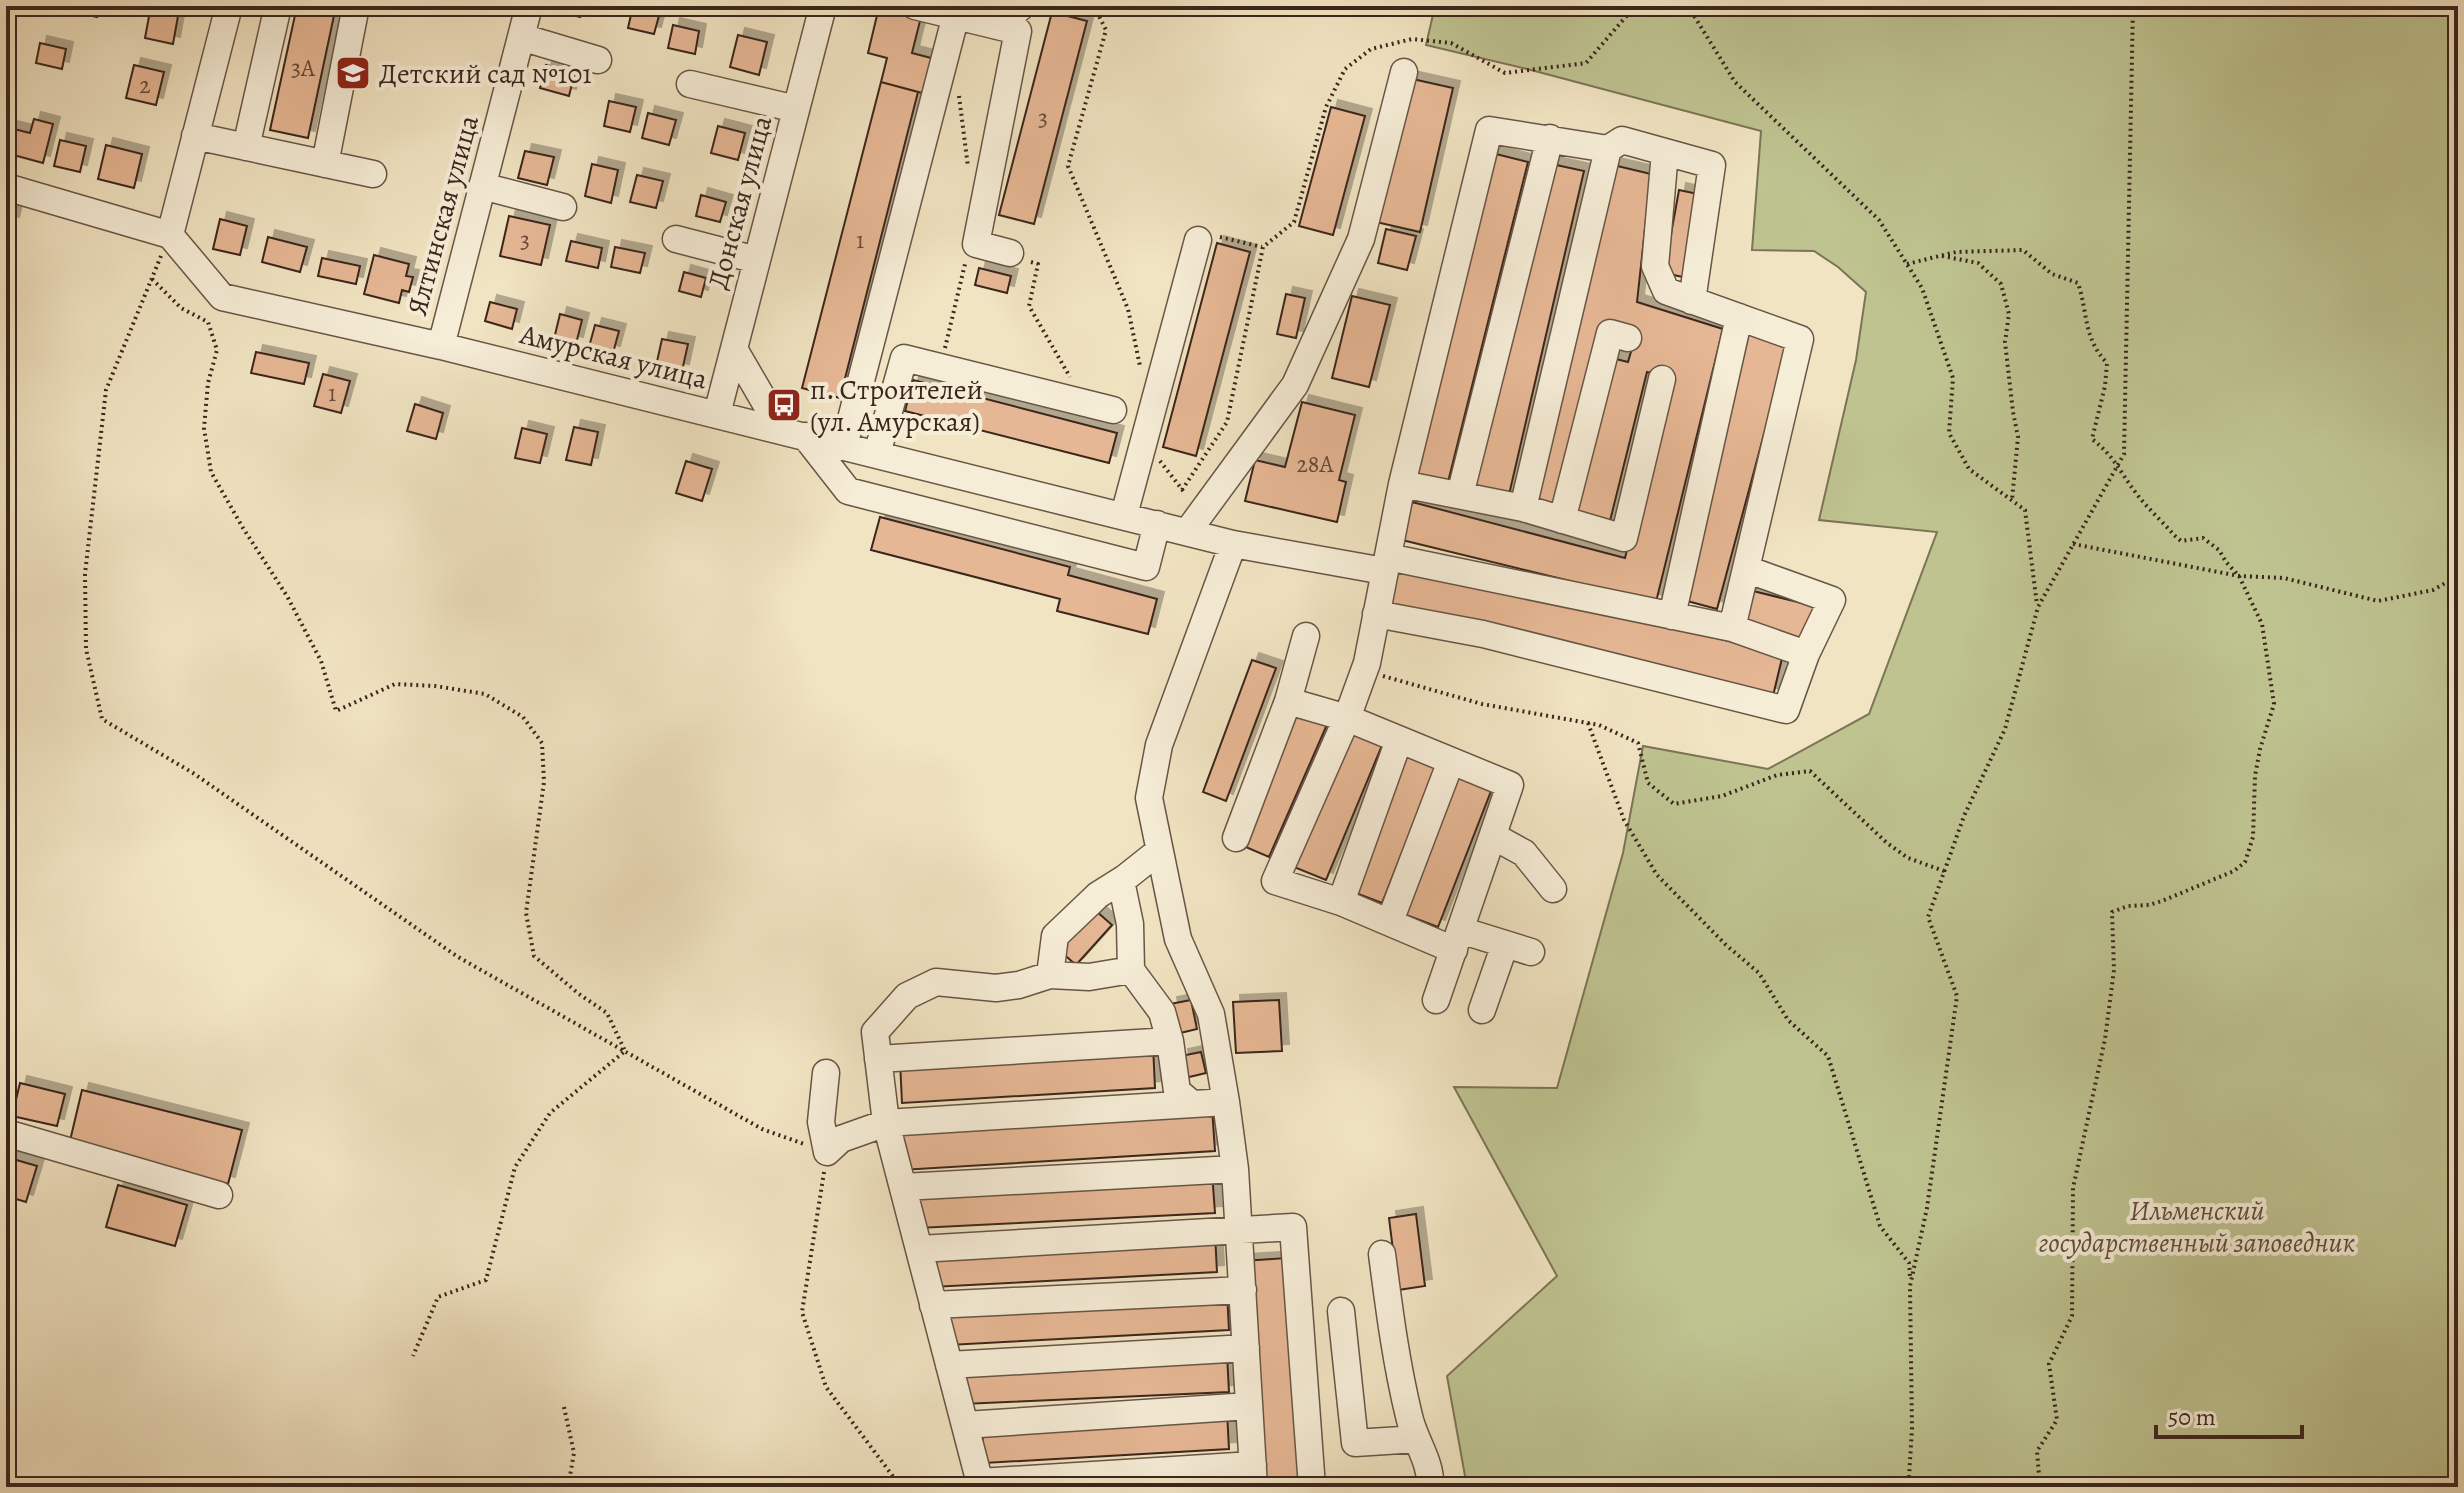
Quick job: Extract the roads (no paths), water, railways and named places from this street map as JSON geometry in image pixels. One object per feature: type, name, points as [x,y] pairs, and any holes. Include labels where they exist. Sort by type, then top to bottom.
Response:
[{"type":"street","points":[[6,187],[170,235],[229,6]]},
{"type":"street","points":[[246,147],[278,6]]},
{"type":"street","points":[[325,164],[356,6]]},
{"type":"street","name":"Ялтинская улица","points":[[441,346],[529,6]]},
{"type":"street","name":"Донская улица","points":[[717,414],[823,6]]},
{"type":"street","points":[[915,6],[1018,31],[976,244],[1010,253]]},
{"type":"street","points":[[997,26],[1022,6]]},
{"type":"street","points":[[844,446],[956,15]]},
{"type":"street","points":[[521,37],[598,60]]},
{"type":"street","points":[[1195,522],[1295,385],[1361,239],[1404,72]]},
{"type":"street","points":[[690,84],[796,109]]},
{"type":"street","points":[[1531,952],[1505,944],[1457,940],[1390,921],[1275,881],[1347,718],[1365,669],[1402,484],[1489,130],[1608,149],[1622,140],[1712,165],[1692,301]]},
{"type":"street","points":[[195,136],[373,174]]},
{"type":"street","points":[[1460,495],[1550,138]]},
{"type":"street","points":[[1523,508],[1608,149]]},
{"type":"street","points":[[1665,152],[1655,266],[1666,291],[1800,339],[1732,628]]},
{"type":"street","points":[[482,186],[563,207]]},
{"type":"street","name":"Амурская улица","points":[[170,235],[222,297],[441,346],[1157,524],[1195,522],[1233,544],[1386,564],[1672,616],[1732,628],[1806,654]]},
{"type":"street","points":[[676,239],[757,260]]},
{"type":"street","points":[[1124,515],[1198,240]]},
{"type":"street","points":[[1672,616],[1739,317]]},
{"type":"street","points":[[1562,520],[1610,333],[1628,338]]},
{"type":"street","points":[[734,349],[793,433],[848,491],[1146,567],[1157,524]]},
{"type":"street","points":[[877,454],[904,358],[1113,410]]},
{"type":"street","points":[[1402,484],[1523,508],[1624,538],[1662,379]]},
{"type":"street","points":[[1131,970],[1089,977],[1050,975],[1019,985],[996,988],[936,982],[907,996],[875,1032],[886,1123],[980,1484],[1253,1476],[1235,1169],[1226,1102],[1211,1014],[1178,939],[1149,798],[1159,745],[1233,544]]},
{"type":"street","points":[[1376,614],[1483,634],[1786,710],[1806,654],[1832,600],[1746,569]]},
{"type":"street","points":[[1236,838],[1288,701],[1306,636]]},
{"type":"street","points":[[1288,701],[1347,718],[1510,785],[1436,1000]]},
{"type":"street","points":[[1341,902],[1399,740]]},
{"type":"street","points":[[1390,921],[1451,761]]},
{"type":"street","points":[[1493,836],[1524,853],[1553,889]]},
{"type":"street","points":[[1050,975],[1055,936],[1098,895],[1159,851]]},
{"type":"street","points":[[1121,881],[1130,924],[1131,970],[1162,1012],[1170,1041],[1177,1091],[1192,1104]]},
{"type":"street","points":[[1482,1010],[1505,944]]},
{"type":"street","points":[[878,1059],[1170,1041]]},
{"type":"street","points":[[826,1073],[821,1122],[827,1152],[841,1139],[886,1123],[1226,1102]]},
{"type":"street","points":[[6,1133],[219,1195]]},
{"type":"street","points":[[903,1187],[1235,1169]]},
{"type":"street","points":[[919,1249],[1293,1227],[1312,1487]]},
{"type":"street","points":[[1382,1254],[1391,1326],[1409,1418],[1431,1474],[1430,1487]]},
{"type":"street","points":[[933,1305],[1243,1290]]},
{"type":"street","points":[[1341,1311],[1355,1443],[1417,1439]]},
{"type":"street","points":[[949,1365],[1246,1348]]},
{"type":"street","points":[[965,1425],[1249,1406]]},
{"type":"place","name":"Детский сад №101","points":[[353,73]]},
{"type":"place","name":"п. Строителей (ул. Амурская)","points":[[784,405]]},
{"type":"park label","name":"Ильменский государственный заповедник","points":[[2197,1226]]}]
